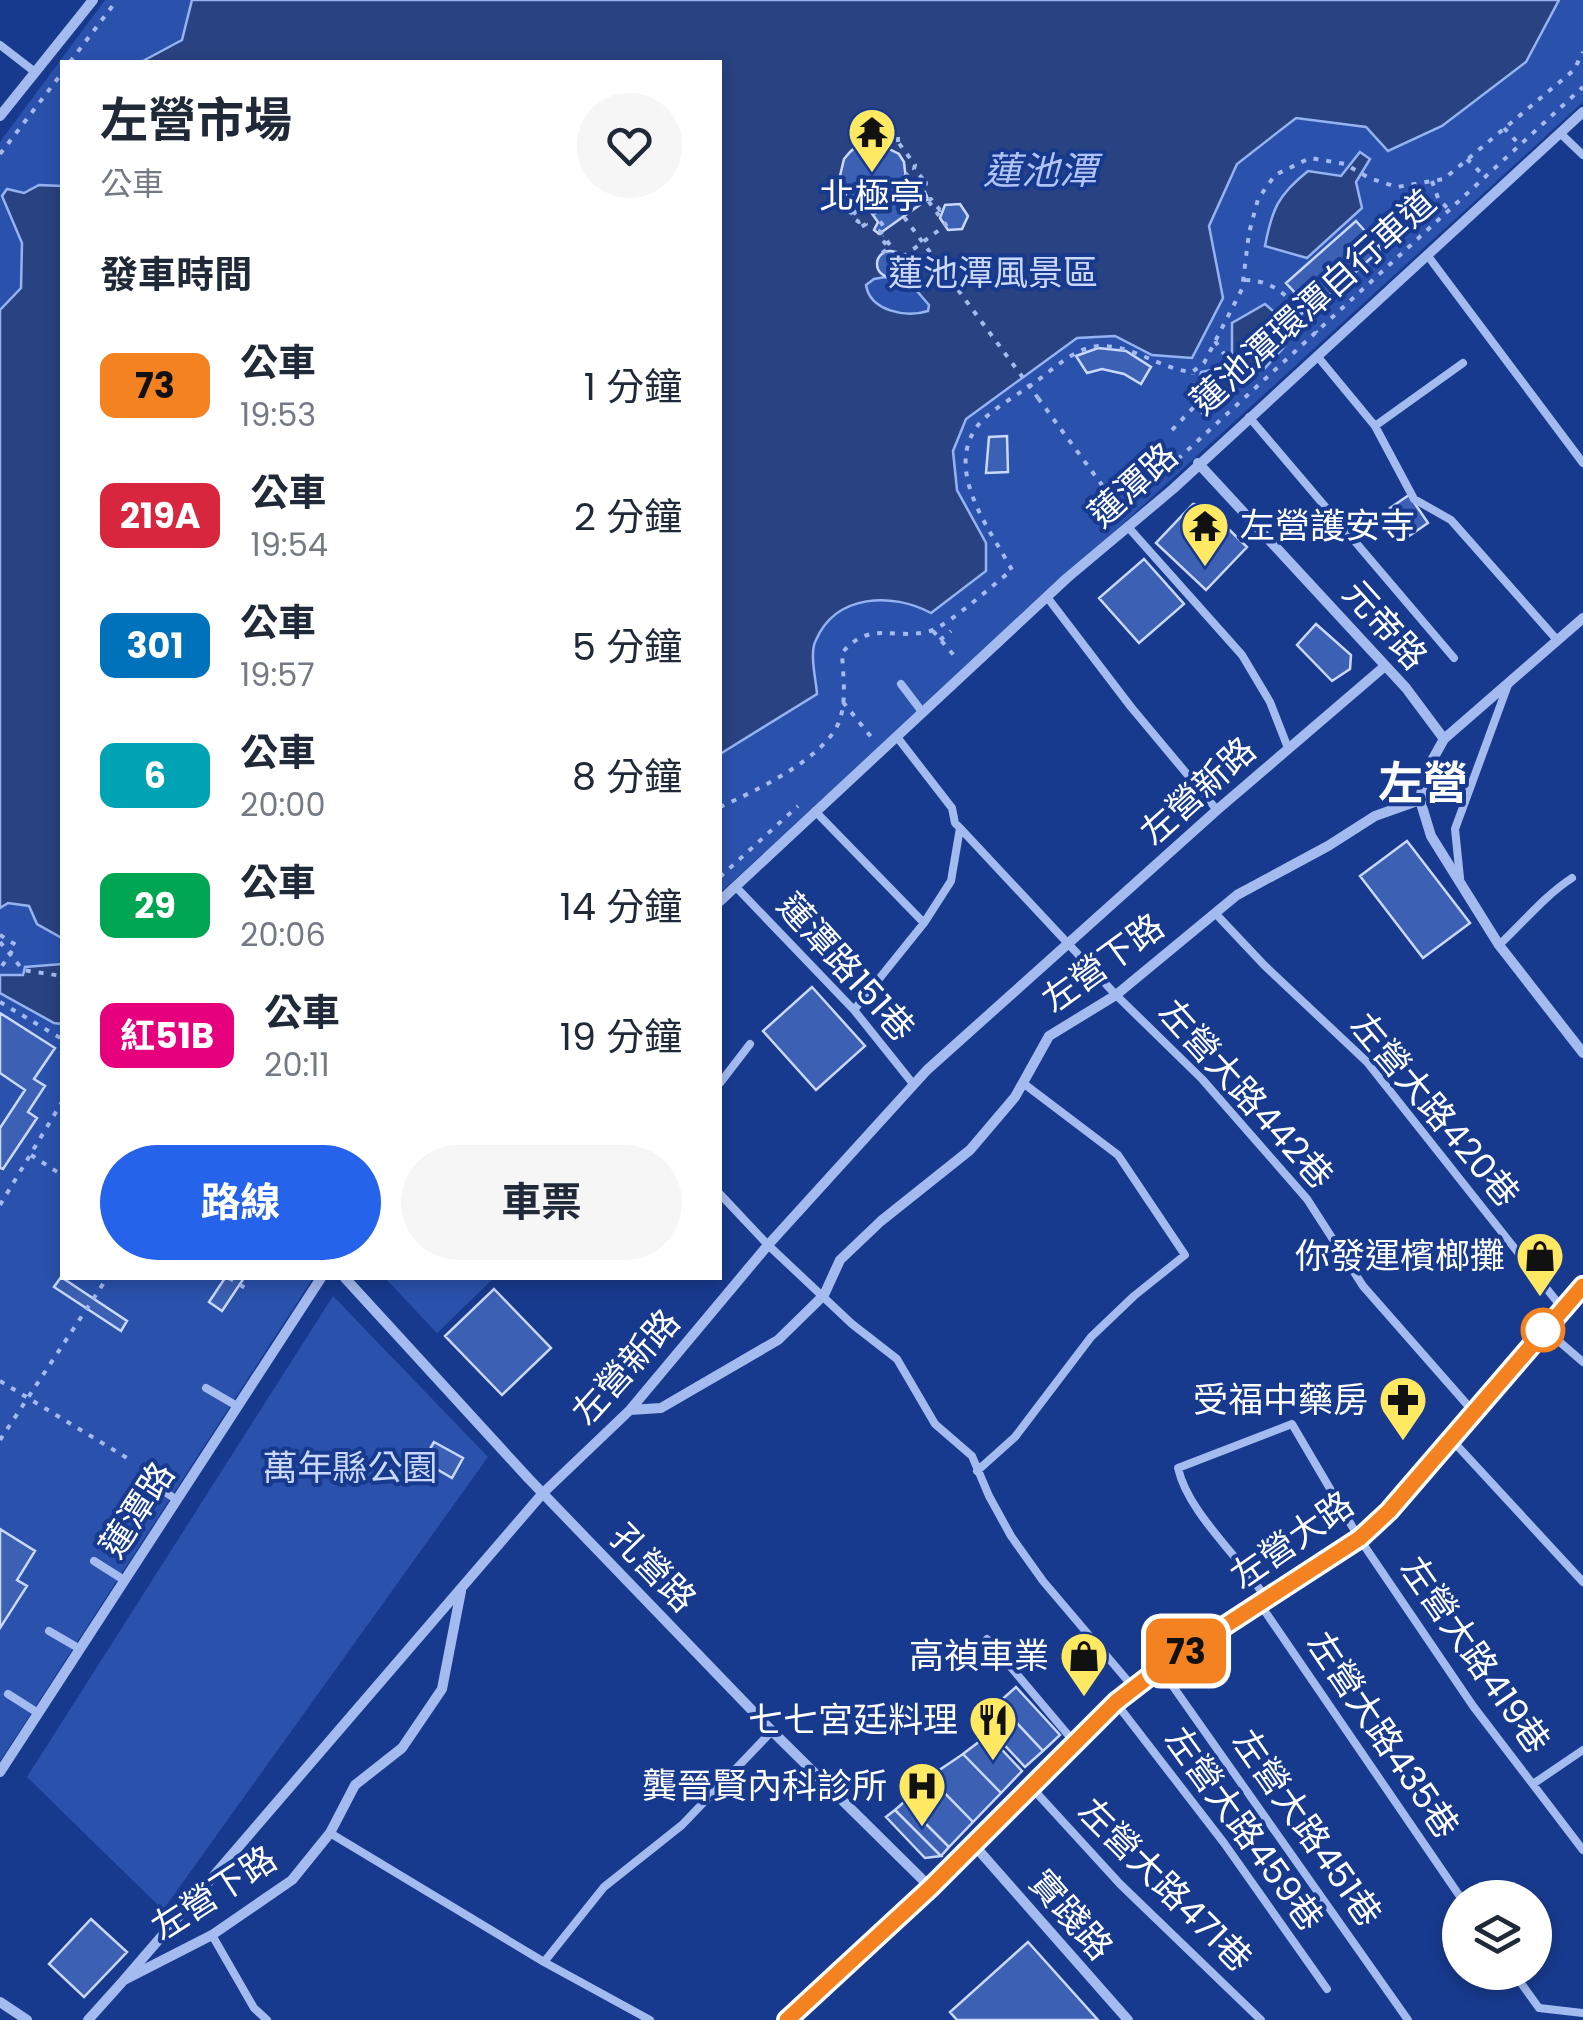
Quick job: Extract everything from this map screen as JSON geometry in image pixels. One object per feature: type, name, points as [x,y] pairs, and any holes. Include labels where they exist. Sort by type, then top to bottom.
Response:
[{"type":"street","points":[[0,116],[93,0]]},
{"type":"street","name":"蓮潭路","points":[[722,899],[1048,597],[1318,357],[1583,112]]},
{"type":"street","name":"元帝路","points":[[1198,464],[1406,688],[1444,739]]},
{"type":"street","points":[[1583,618],[1444,739],[1425,773],[1420,800],[1431,836],[1499,945],[1583,1053]]},
{"type":"street","name":"左營新路","points":[[124,1980],[543,1493],[630,1410],[768,1246],[914,1085],[1217,810],[1385,666]]},
{"type":"street","name":"左營下路","points":[[630,1410],[661,1408],[778,1340],[824,1295],[840,1260],[881,1221],[970,1150],[1023,1083],[1049,1036],[1116,995],[1238,896],[1375,816],[1420,800]]},
{"type":"street","name":"蓮潭路","points":[[0,1772],[320,1280]]},
{"type":"street","name":"孔營路","points":[[347,1280],[543,1493],[930,1888]]},
{"type":"street","name":"左營大路","points":[[787,2020],[930,1888],[1116,1702],[1160,1668],[1360,1538],[1389,1511],[1583,1286]]},
{"type":"street","name":"左營下路","points":[[88,2020],[124,1980],[212,1935],[292,1880],[330,1833],[354,1786],[402,1748],[442,1689],[461,1590]]},
{"type":"street","name":"實踐路","points":[[974,1845],[1128,2020]]},
{"type":"street","points":[[0,2002],[27,2020]]},
{"type":"lane","points":[[0,45],[35,72]]},
{"type":"lane","points":[[1560,133],[1583,155]]},
{"type":"lane","points":[[1428,256],[1583,463]]},
{"type":"lane","points":[[1318,357],[1375,426],[1414,499],[1451,520],[1557,640]]},
{"type":"lane","points":[[1375,426],[1463,363]]},
{"type":"lane","points":[[1249,417],[1454,658]]},
{"type":"lane","points":[[1128,527],[1242,655],[1270,702],[1288,748]]},
{"type":"lane","points":[[1048,597],[1131,707],[1217,810]]},
{"type":"lane","points":[[1461,883],[1455,830],[1510,680]]},
{"type":"lane","points":[[901,684],[923,713]]},
{"type":"lane","name":"左營大路442巷","points":[[896,737],[952,808],[960,828],[1116,995],[1202,1079],[1307,1198],[1362,1286],[1473,1412]]},
{"type":"lane","points":[[815,812],[924,923]]},
{"type":"lane","points":[[854,1010],[924,923],[951,881],[960,828]]},
{"type":"lane","points":[[1499,945],[1542,899],[1572,878]]},
{"type":"lane","name":"蓮潭路151巷","points":[[736,886],[854,1010],[914,1085]]},
{"type":"lane","name":"左營大路420巷","points":[[1216,913],[1264,966],[1367,1062],[1562,1308]]},
{"type":"lane","points":[[722,1080],[750,1044]]},
{"type":"lane","points":[[977,1471],[1016,1437],[1091,1337],[1185,1255],[1118,1156],[1023,1083]]},
{"type":"lane","points":[[722,1196],[768,1246],[852,1324],[897,1358],[935,1424],[972,1456],[999,1517],[1032,1566],[1134,1688]]},
{"type":"lane","points":[[1544,1328],[1583,1362]]},
{"type":"lane","points":[[206,1388],[237,1406]]},
{"type":"lane","name":"左營大路419巷","points":[[1292,1424],[1360,1538],[1473,1706],[1583,1850]]},
{"type":"lane","name":"左營大路435巷","points":[[1292,1424],[1178,1468],[1181,1480],[1450,1880]]},
{"type":"lane","points":[[1451,1439],[1583,1582]]},
{"type":"lane","points":[[147,1480],[177,1500]]},
{"type":"lane","points":[[94,1561],[124,1580]]},
{"type":"lane","points":[[49,1630],[80,1649]]},
{"type":"lane","points":[[987,1639],[1075,1743]]},
{"type":"lane","name":"左營大路451巷","points":[[1160,1668],[1408,2020]]},
{"type":"lane","points":[[8,1694],[38,1713]]},
{"type":"lane","name":"左營大路459巷","points":[[1116,1702],[1224,1843],[1328,1989]]},
{"type":"lane","points":[[544,1962],[604,1887],[682,1825],[772,1731]]},
{"type":"lane","points":[[1532,1784],[1583,1750]]},
{"type":"lane","name":"左營大路471巷","points":[[1031,1787],[1120,1884],[1262,2020]]},
{"type":"lane","points":[[330,1833],[544,1962],[650,2020]]},
{"type":"lane","points":[[212,1935],[254,2008],[267,2020]]},
{"type":"lane","points":[[1526,1990],[1540,2008],[1583,2013]]},
{"type":"path","points":[[72,60],[117,0]]},
{"type":"path","points":[[722,805],[774,782],[830,738],[843,702],[842,653],[852,640],[889,631],[912,634],[933,630],[1012,570],[970,491],[968,446],[977,426],[1076,352],[1100,345],[1127,349],[1178,371],[1192,372],[1204,363],[1242,289],[1258,199],[1275,176],[1310,158],[1344,164],[1397,187],[1444,179],[1574,70],[1583,52]]},
{"type":"path","points":[[0,154],[60,76]]},
{"type":"path","name":"蓮池潭環潭自行車道","points":[[1126,507],[1583,87]]},
{"type":"path","points":[[1504,128],[1519,144]]},
{"type":"path","points":[[898,142],[909,148],[921,181],[913,188]]},
{"type":"path","points":[[1468,160],[1485,177]]},
{"type":"path","points":[[916,168],[902,179],[920,203],[926,198],[940,210],[945,206]]},
{"type":"path","points":[[1432,181],[1438,198],[1450,211]]},
{"type":"path","points":[[832,190],[835,204],[862,222],[873,216]]},
{"type":"path","points":[[882,236],[900,258],[946,224],[930,200]]},
{"type":"path","points":[[851,215],[867,204],[885,228],[880,231],[889,248],[882,254]]},
{"type":"path","points":[[904,217],[1102,485]]},
{"type":"path","points":[[900,257],[944,224]]},
{"type":"path","points":[[892,276],[893,288]]},
{"type":"path","points":[[1243,280],[1263,280],[1278,287],[1317,333]]},
{"type":"path","points":[[1214,341],[1241,378]]},
{"type":"path","points":[[1172,430],[1195,406],[1192,372]]},
{"type":"path","points":[[933,630],[956,659]]},
{"type":"path","points":[[940,640],[951,631]]},
{"type":"path","points":[[843,702],[872,738]]},
{"type":"path","points":[[722,874],[800,804]]},
{"type":"path","points":[[722,863],[728,870]]},
{"type":"path","points":[[0,934],[16,945],[0,969]]},
{"type":"path","points":[[0,942],[23,970],[60,976]]},
{"type":"path","points":[[0,1002],[60,1038]]},
{"type":"path","points":[[0,1205],[60,1105]]},
{"type":"path","points":[[31,1155],[60,1174]]},
{"type":"path","points":[[0,1440],[106,1280]]},
{"type":"path","points":[[231,1280],[245,1288]]},
{"type":"path","points":[[0,1381],[132,1461]]},
{"type":"green space","name":"蓮池潭風景區","points":[[105,0],[1583,0],[1583,102],[722,891],[722,60],[61,60]]},
{"type":"green space","name":"蓮池潭風景區","points":[[60,61],[60,1280],[312,1280],[0,1761],[0,142]]},
{"type":"green space","points":[[387,1280],[492,1280],[437,1333]]},
{"type":"green space","name":"萬年縣公園","points":[[333,1296],[488,1457],[163,1910],[27,1777]]},
{"type":"water","name":"蓮池潭","points":[[192,0],[1559,0],[1526,62],[1442,126],[1388,151],[1366,127],[1296,118],[1237,164],[1209,226],[1223,298],[1192,358],[1152,355],[1115,336],[1077,338],[966,419],[953,451],[957,490],[986,543],[986,571],[931,613],[883,600],[866,601],[837,613],[814,645],[817,694],[722,753],[722,60],[145,60],[182,40]],"holes":[[[885,277],[911,284],[929,305],[928,311],[910,314],[890,310],[874,301],[866,285]]]},
{"type":"water","points":[[1360,152],[1370,159],[1356,182],[1362,208],[1307,258],[1265,246],[1274,212],[1290,188],[1308,171],[1341,176]]},
{"type":"water","points":[[39,185],[60,186],[60,937],[37,924],[29,906],[8,903],[0,908],[0,310],[21,288],[22,243],[2,196],[7,189],[24,193]]},
{"type":"water","points":[[1265,304],[1287,323],[1285,346],[1265,368],[1244,372],[1221,394],[1220,403],[1202,413],[1197,390],[1201,372],[1216,369],[1232,355],[1232,323]]},
{"type":"water","points":[[60,964],[60,1024],[0,993],[0,975],[23,975],[25,967]]},
{"type":"building","points":[[875,142],[899,154],[906,180],[917,194],[925,192],[928,199],[879,234],[874,230],[878,222],[868,208],[845,194],[840,176],[850,152]]},
{"type":"building","points":[[960,204],[968,216],[962,229],[948,230],[940,218],[945,205]]},
{"type":"building","points":[[1356,221],[1381,249],[1312,311],[1286,283]]},
{"type":"building","points":[[890,251],[899,255],[903,264],[899,273],[890,277],[881,273],[877,264],[881,255]]},
{"type":"building","points":[[1098,348],[1126,351],[1151,367],[1141,384],[1124,374],[1102,369],[1087,373],[1076,356]]},
{"type":"building","points":[[1007,436],[1008,472],[986,473],[989,437]]},
{"type":"building","points":[[1409,495],[1428,523],[1409,536],[1390,508]]},
{"type":"building","name":"左營護安寺","points":[[1193,504],[1204,505],[1247,547],[1206,590],[1156,543]]},
{"type":"building","points":[[1144,559],[1184,604],[1139,643],[1099,598]]},
{"type":"building","points":[[1316,624],[1351,655],[1350,669],[1332,681],[1297,645]]},
{"type":"building","points":[[1407,841],[1470,923],[1423,958],[1360,876]]},
{"type":"building","points":[[812,987],[865,1046],[816,1090],[763,1031]]},
{"type":"building","points":[[0,1013],[55,1048],[34,1079],[45,1086],[28,1112],[37,1118],[3,1169],[0,1128],[25,1090],[0,1073]]},
{"type":"building","points":[[60,1278],[66,1280],[127,1321],[121,1331],[54,1287]]},
{"type":"building","points":[[224,1280],[243,1280],[222,1311],[209,1302]]},
{"type":"building","points":[[494,1289],[551,1348],[502,1395],[445,1336]]},
{"type":"building","points":[[434,1442],[463,1458],[452,1478],[423,1461]]},
{"type":"building","points":[[0,1529],[35,1551],[17,1580],[27,1586],[0,1628]]},
{"type":"building","points":[[1016,1687],[1060,1735],[1043,1751],[998,1703]]},
{"type":"building","points":[[998,1703],[1043,1751],[1025,1767],[980,1719]]},
{"type":"building","name":"七七宮廷料理","points":[[988,1735],[1022,1771],[1001,1793],[963,1754]]},
{"type":"building","points":[[963,1754],[1001,1793],[973,1822],[929,1777]]},
{"type":"building","points":[[929,1777],[973,1822],[949,1847],[904,1802]]},
{"type":"building","name":"龔晉賢內科診所","points":[[904,1802],[949,1847],[941,1856],[895,1810]]},
{"type":"building","points":[[895,1810],[941,1856],[925,1858],[886,1817]]},
{"type":"building","points":[[91,1919],[127,1952],[84,1997],[49,1964]]},
{"type":"building","points":[[1028,1942],[1098,2020],[957,2020],[950,2012]]},
{"type":"bus line","name":"73","points":[[787,2020],[930,1888],[1116,1702],[1160,1668],[1360,1538],[1389,1511],[1583,1286]]},
{"type":"place","name":"北極亭","points":[[872,174]]},
{"type":"place","name":"左營護安寺","points":[[1205,568]]},
{"type":"place","name":"你發運檳榔攤","points":[[1540,1298]]},
{"type":"place","name":"受福中藥房","points":[[1403,1442]]},
{"type":"place","name":"高禎車業","points":[[1084,1698]]},
{"type":"place","name":"七七宮廷料理","points":[[993,1762]]},
{"type":"place","name":"龔晉賢內科診所","points":[[922,1828]]},
{"type":"district","name":"左營","points":[[1423,783]]}]
